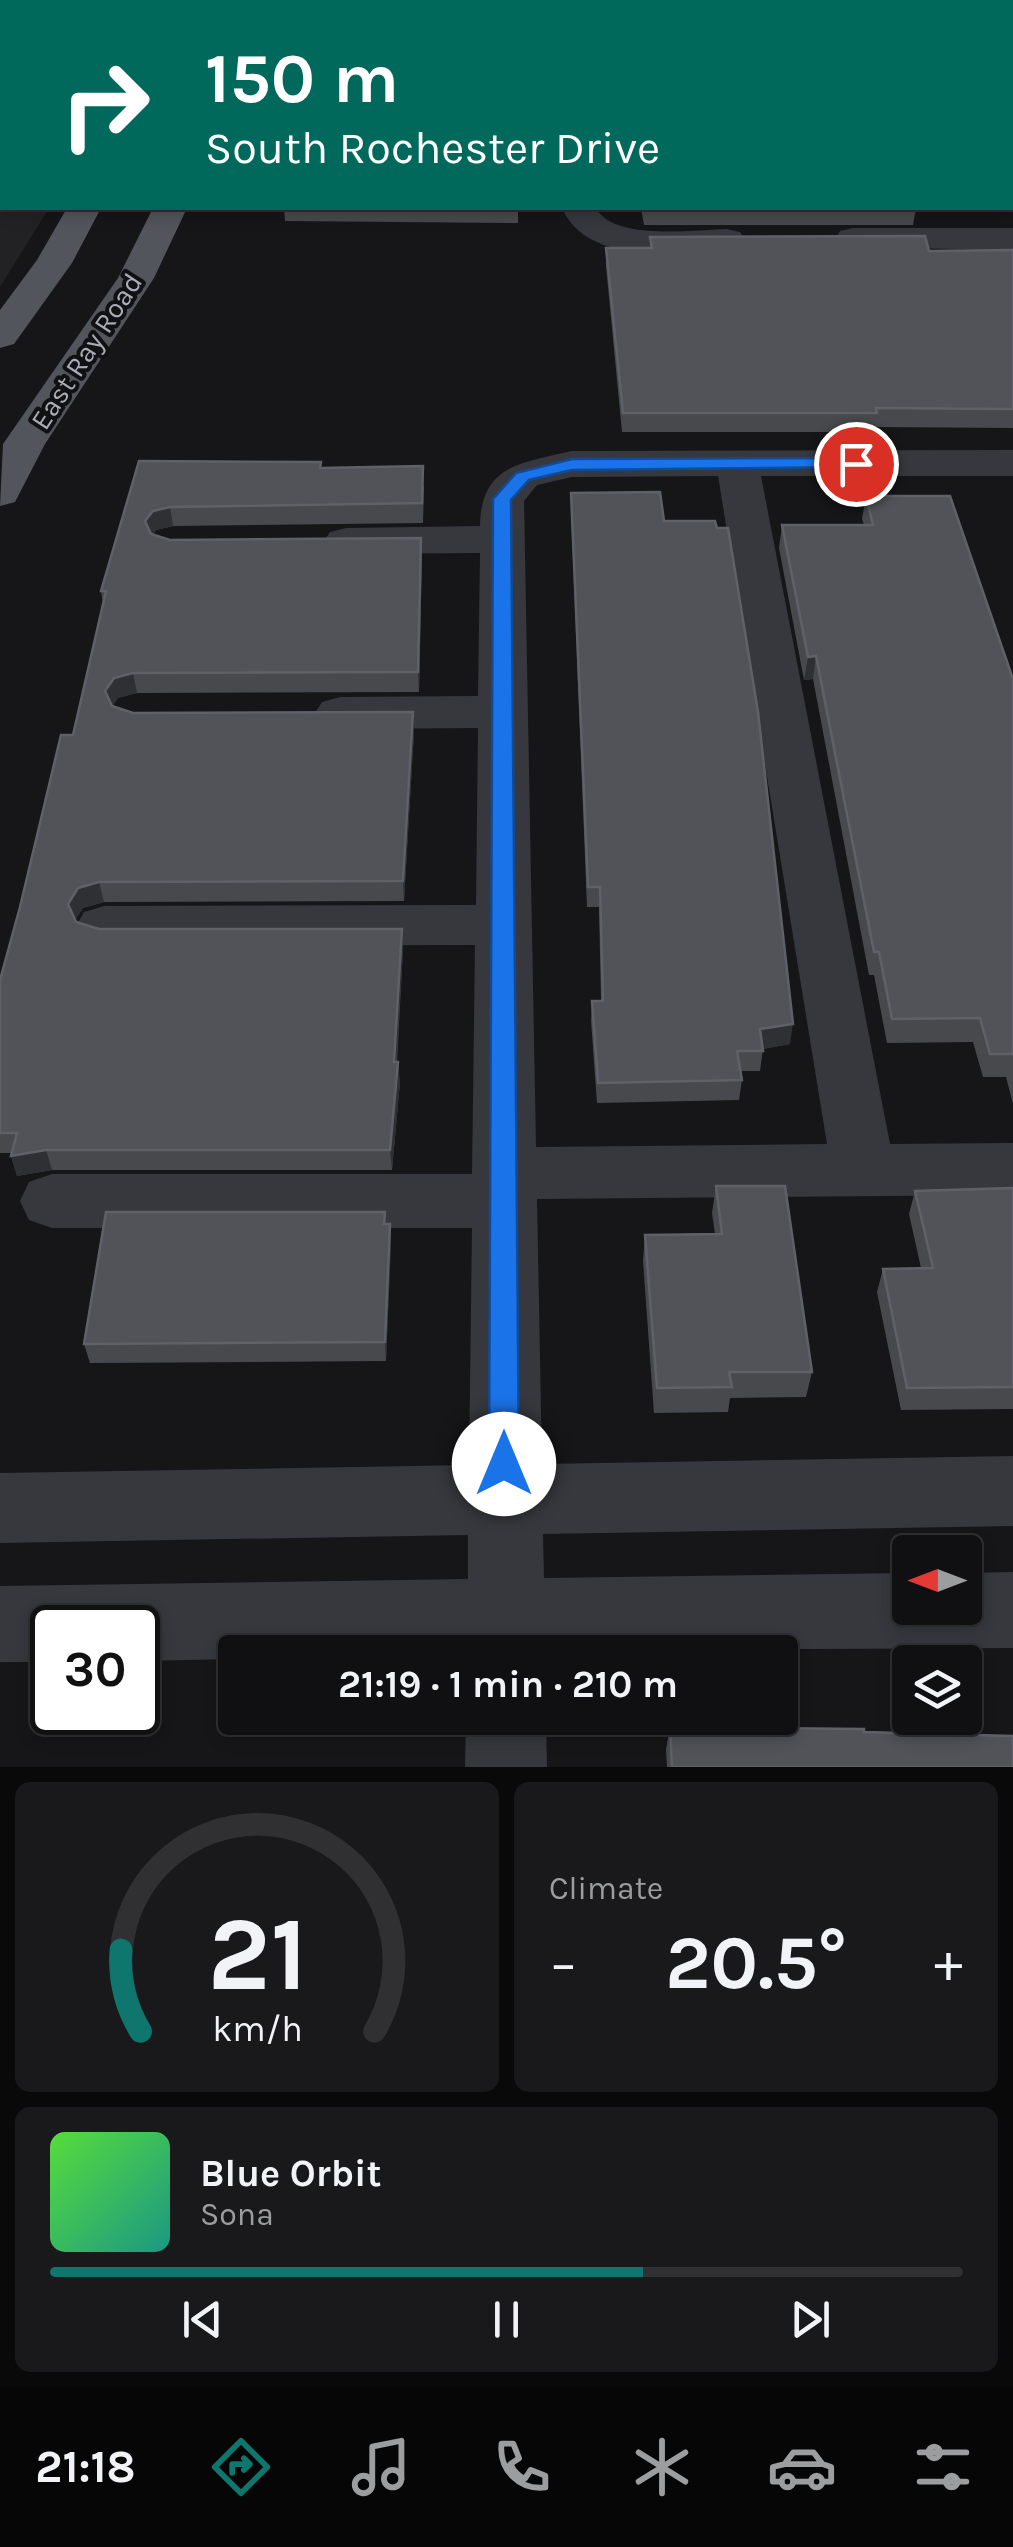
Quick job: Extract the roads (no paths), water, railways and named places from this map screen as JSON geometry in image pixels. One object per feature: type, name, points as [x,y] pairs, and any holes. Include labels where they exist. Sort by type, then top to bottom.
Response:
[{"type":"main road","points":[[0,336],[54,263],[83,210]]},
{"type":"main road","name":"East Ray Road","points":[[0,493],[24,444],[136,278],[169,210]]},
{"type":"street","points":[[590,220],[639,240],[761,240]]},
{"type":"street","points":[[820,240],[996,228]]},
{"type":"street","points":[[505,1634],[500,506],[505,492],[530,473],[572,464],[1013,463]]},
{"type":"street","points":[[737,464],[862,1170]]},
{"type":"street","points":[[308,541],[501,539]]},
{"type":"street","points":[[290,713],[501,712]]},
{"type":"street","points":[[104,926],[502,925]]},
{"type":"street","points":[[52,1201],[503,1187],[862,1170],[1013,1169]]},
{"type":"street","points":[[0,1508],[1013,1491]]},
{"type":"street","points":[[0,1624],[505,1634],[1013,1610]]},
{"type":"street","points":[[506,1735],[506,1767]]}]
